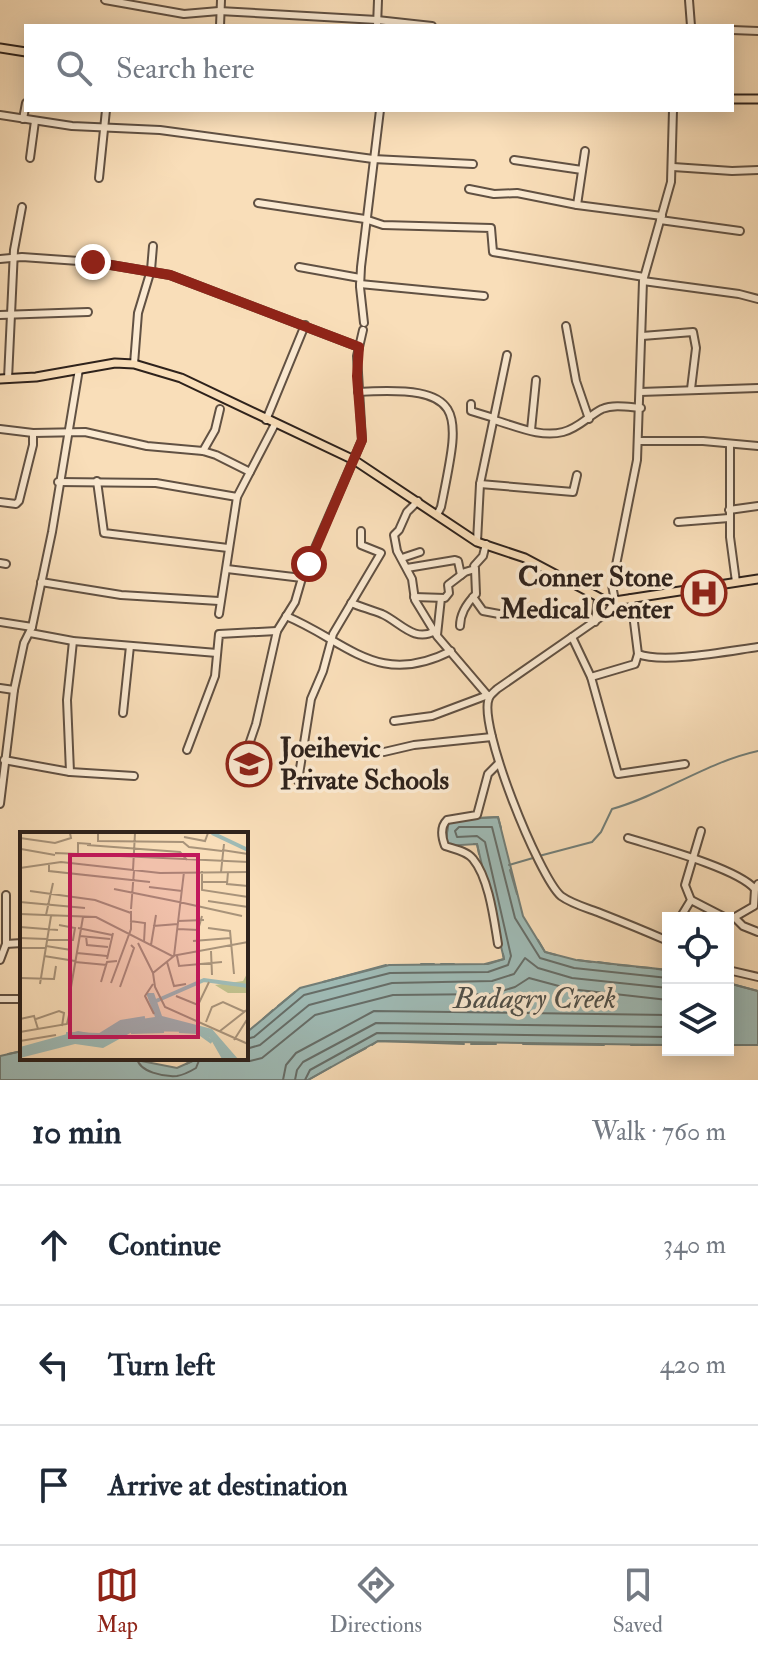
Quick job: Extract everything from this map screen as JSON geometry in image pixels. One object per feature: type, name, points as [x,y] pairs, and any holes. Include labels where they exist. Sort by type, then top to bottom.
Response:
[{"type":"main road","points":[[0,48],[24,52]]},
{"type":"main road","points":[[734,99],[758,99]]},
{"type":"main road","points":[[4,379],[115,363],[134,364],[181,378],[354,460],[477,542],[525,558],[598,599],[615,601],[758,579]]},
{"type":"street","points":[[105,0],[184,14],[219,11],[377,23],[378,0]]},
{"type":"street","points":[[220,24],[221,0]]},
{"type":"street","points":[[689,0],[691,24]]},
{"type":"street","points":[[734,30],[758,31]]},
{"type":"street","points":[[23,119],[24,112]]},
{"type":"street","points":[[99,178],[106,112]]},
{"type":"street","points":[[244,759],[256,724],[277,631],[295,602],[302,578],[362,440],[358,392],[359,347],[363,326],[360,281],[380,112]]},
{"type":"street","points":[[394,721],[432,716],[489,696],[595,622],[608,612],[615,601],[612,585],[625,532],[639,441],[643,279],[673,167],[673,112]]},
{"type":"street","points":[[0,115],[105,128],[160,130],[373,159],[473,164]]},
{"type":"street","points":[[30,158],[35,121]]},
{"type":"street","points":[[577,205],[585,151]]},
{"type":"street","points":[[514,160],[582,170]]},
{"type":"street","points":[[673,167],[758,170]]},
{"type":"street","points":[[469,189],[494,194],[527,195],[740,231]]},
{"type":"street","points":[[258,203],[365,219],[383,225],[491,228],[493,252],[758,299]]},
{"type":"street","points":[[4,379],[17,228],[22,207]]},
{"type":"street","points":[[134,364],[138,313],[151,270],[153,246]]},
{"type":"street","points":[[0,259],[22,257],[93,262],[151,270],[209,288],[359,347]]},
{"type":"street","points":[[299,267],[360,281],[484,296]]},
{"type":"street","points":[[0,315],[88,312]]},
{"type":"street","points":[[266,420],[305,325]]},
{"type":"street","points":[[566,326],[576,381],[589,419]]},
{"type":"street","points":[[642,336],[693,332],[696,348],[691,389]]},
{"type":"street","points":[[477,542],[480,484],[507,355]]},
{"type":"street","points":[[0,804],[4,741],[24,643],[31,630],[41,582],[79,369]]},
{"type":"street","points":[[531,430],[536,380]]},
{"type":"street","points":[[640,392],[758,388]]},
{"type":"street","points":[[358,392],[410,390],[434,397],[447,405],[454,422],[453,435],[437,515]]},
{"type":"street","points":[[471,404],[471,411],[539,434],[562,432],[603,409],[619,406],[641,408]]},
{"type":"street","points":[[203,451],[215,430],[220,409]]},
{"type":"street","points":[[219,614],[237,497],[275,424]]},
{"type":"street","points":[[0,429],[33,433],[85,432],[147,446],[203,451],[250,472]]},
{"type":"street","points":[[0,502],[12,504],[19,501],[33,445],[33,433]]},
{"type":"street","points":[[639,441],[703,441],[758,446]]},
{"type":"street","points":[[730,445],[729,514],[736,582]]},
{"type":"street","points":[[480,484],[573,492],[577,475]]},
{"type":"street","points":[[97,481],[104,533],[228,548]]},
{"type":"street","points":[[58,482],[156,483],[237,497]]},
{"type":"street","points":[[418,501],[407,512],[394,535],[397,551],[412,579],[414,597],[436,633],[489,696],[492,737],[499,763],[538,857],[555,889],[563,897],[662,938]]},
{"type":"street","points":[[678,522],[758,506]]},
{"type":"street","points":[[298,781],[311,699],[332,640],[381,553],[361,545],[361,531]]},
{"type":"street","points":[[460,626],[467,602],[476,594],[474,566],[483,556],[486,544]]},
{"type":"street","points":[[402,558],[420,552]]},
{"type":"street","points":[[407,568],[455,560],[458,561],[461,575]]},
{"type":"street","points":[[227,569],[302,578]]},
{"type":"street","points":[[414,597],[447,596],[448,585],[475,569]]},
{"type":"street","points":[[41,582],[121,595],[219,601]]},
{"type":"street","points":[[473,597],[483,611],[499,614],[577,611]]},
{"type":"street","points":[[436,633],[441,598]]},
{"type":"street","points":[[591,677],[635,664],[638,654],[631,598]]},
{"type":"street","points":[[595,622],[598,599]]},
{"type":"street","points":[[351,603],[385,615],[414,634],[436,633]]},
{"type":"street","points":[[286,616],[312,627],[362,657],[382,664],[412,666],[451,651]]},
{"type":"street","points":[[0,622],[73,641],[217,653]]},
{"type":"street","points":[[187,750],[215,676],[218,636],[221,632],[277,631]]},
{"type":"street","points":[[572,637],[591,677],[618,774],[685,764]]},
{"type":"street","points":[[70,772],[67,700],[73,641]]},
{"type":"street","points":[[123,713],[130,646]]},
{"type":"street","points":[[638,654],[664,658],[758,647]]},
{"type":"street","points":[[0,688],[14,690]]},
{"type":"street","points":[[384,752],[414,745],[492,737]]},
{"type":"street","points":[[4,760],[70,772],[134,776]]},
{"type":"street","points":[[498,944],[490,900],[475,861],[462,851],[445,846],[442,834],[447,820],[477,815],[488,774],[499,763]]},
{"type":"street","points":[[701,831],[685,885],[691,900],[714,912]]},
{"type":"street","points":[[628,838],[747,880],[756,886],[756,903],[734,917]]},
{"type":"street","points":[[0,960],[6,944],[6,895]]},
{"type":"street","points":[[684,912],[691,900]]},
{"type":"street","points":[[734,922],[758,932]]},
{"type":"street","points":[[6,944],[20,943]]},
{"type":"street","points":[[734,971],[758,977]]},
{"type":"water","name":"Badagry Creek","points":[[498,817],[523,916],[545,952],[576,960],[662,969],[662,1045],[378,1041],[308,1080],[0,1080],[0,1056],[20,1051],[20,1060],[136,1060],[177,1068],[195,1060],[248,1060],[248,1031],[300,988],[389,965],[488,964],[504,959],[477,844],[445,846],[449,820]]},
{"type":"water","points":[[734,985],[758,991],[758,1045],[734,1045]]},
{"type":"waterway","points":[[539,856],[592,842],[601,832],[612,809],[649,796],[721,763],[758,751]]},
{"type":"waterway","points":[[476,818],[498,817],[501,828]]},
{"type":"waterway","points":[[446,841],[448,823]]},
{"type":"waterway","points":[[474,844],[477,844],[479,854]]},
{"type":"waterway","points":[[509,865],[533,858]]},
{"type":"waterway","points":[[510,870],[517,894]]},
{"type":"waterway","points":[[538,940],[545,952],[556,955]]},
{"type":"waterway","points":[[485,964],[504,959],[503,954]]},
{"type":"waterway","points":[[578,960],[591,962]]},
{"type":"waterway","points":[[598,962],[611,964]]},
{"type":"waterway","points":[[421,964],[434,964]]},
{"type":"waterway","points":[[441,964],[454,964]]},
{"type":"waterway","points":[[323,982],[386,965]]},
{"type":"waterway","points":[[618,965],[631,966]]},
{"type":"waterway","points":[[637,967],[651,968]]},
{"type":"waterway","points":[[657,969],[662,969]]},
{"type":"waterway","points":[[732,984],[758,991]]},
{"type":"waterway","points":[[278,1006],[295,992]]},
{"type":"waterway","points":[[263,1019],[273,1010]]},
{"type":"waterway","points":[[372,1045],[378,1041],[464,1044]]},
{"type":"waterway","points":[[471,1044],[496,1044]]},
{"type":"waterway","points":[[523,1044],[604,1045]]},
{"type":"waterway","points":[[631,1045],[662,1045]]},
{"type":"waterway","points":[[734,1045],[758,1045]]},
{"type":"waterway","points":[[347,1058],[366,1048]]},
{"type":"waterway","points":[[8,1054],[20,1051]]},
{"type":"waterway","points":[[186,1064],[195,1060]]},
{"type":"waterway","points":[[308,1080],[331,1067]]},
{"type":"place","name":"Conner Stone Medical Center","points":[[704,593]]},
{"type":"place","name":"Joeihevic Private Schools","points":[[249,764]]},
{"type":"route","points":[[93,262],[170,275],[359,347],[357,376],[362,409],[362,440],[309,564]]}]
